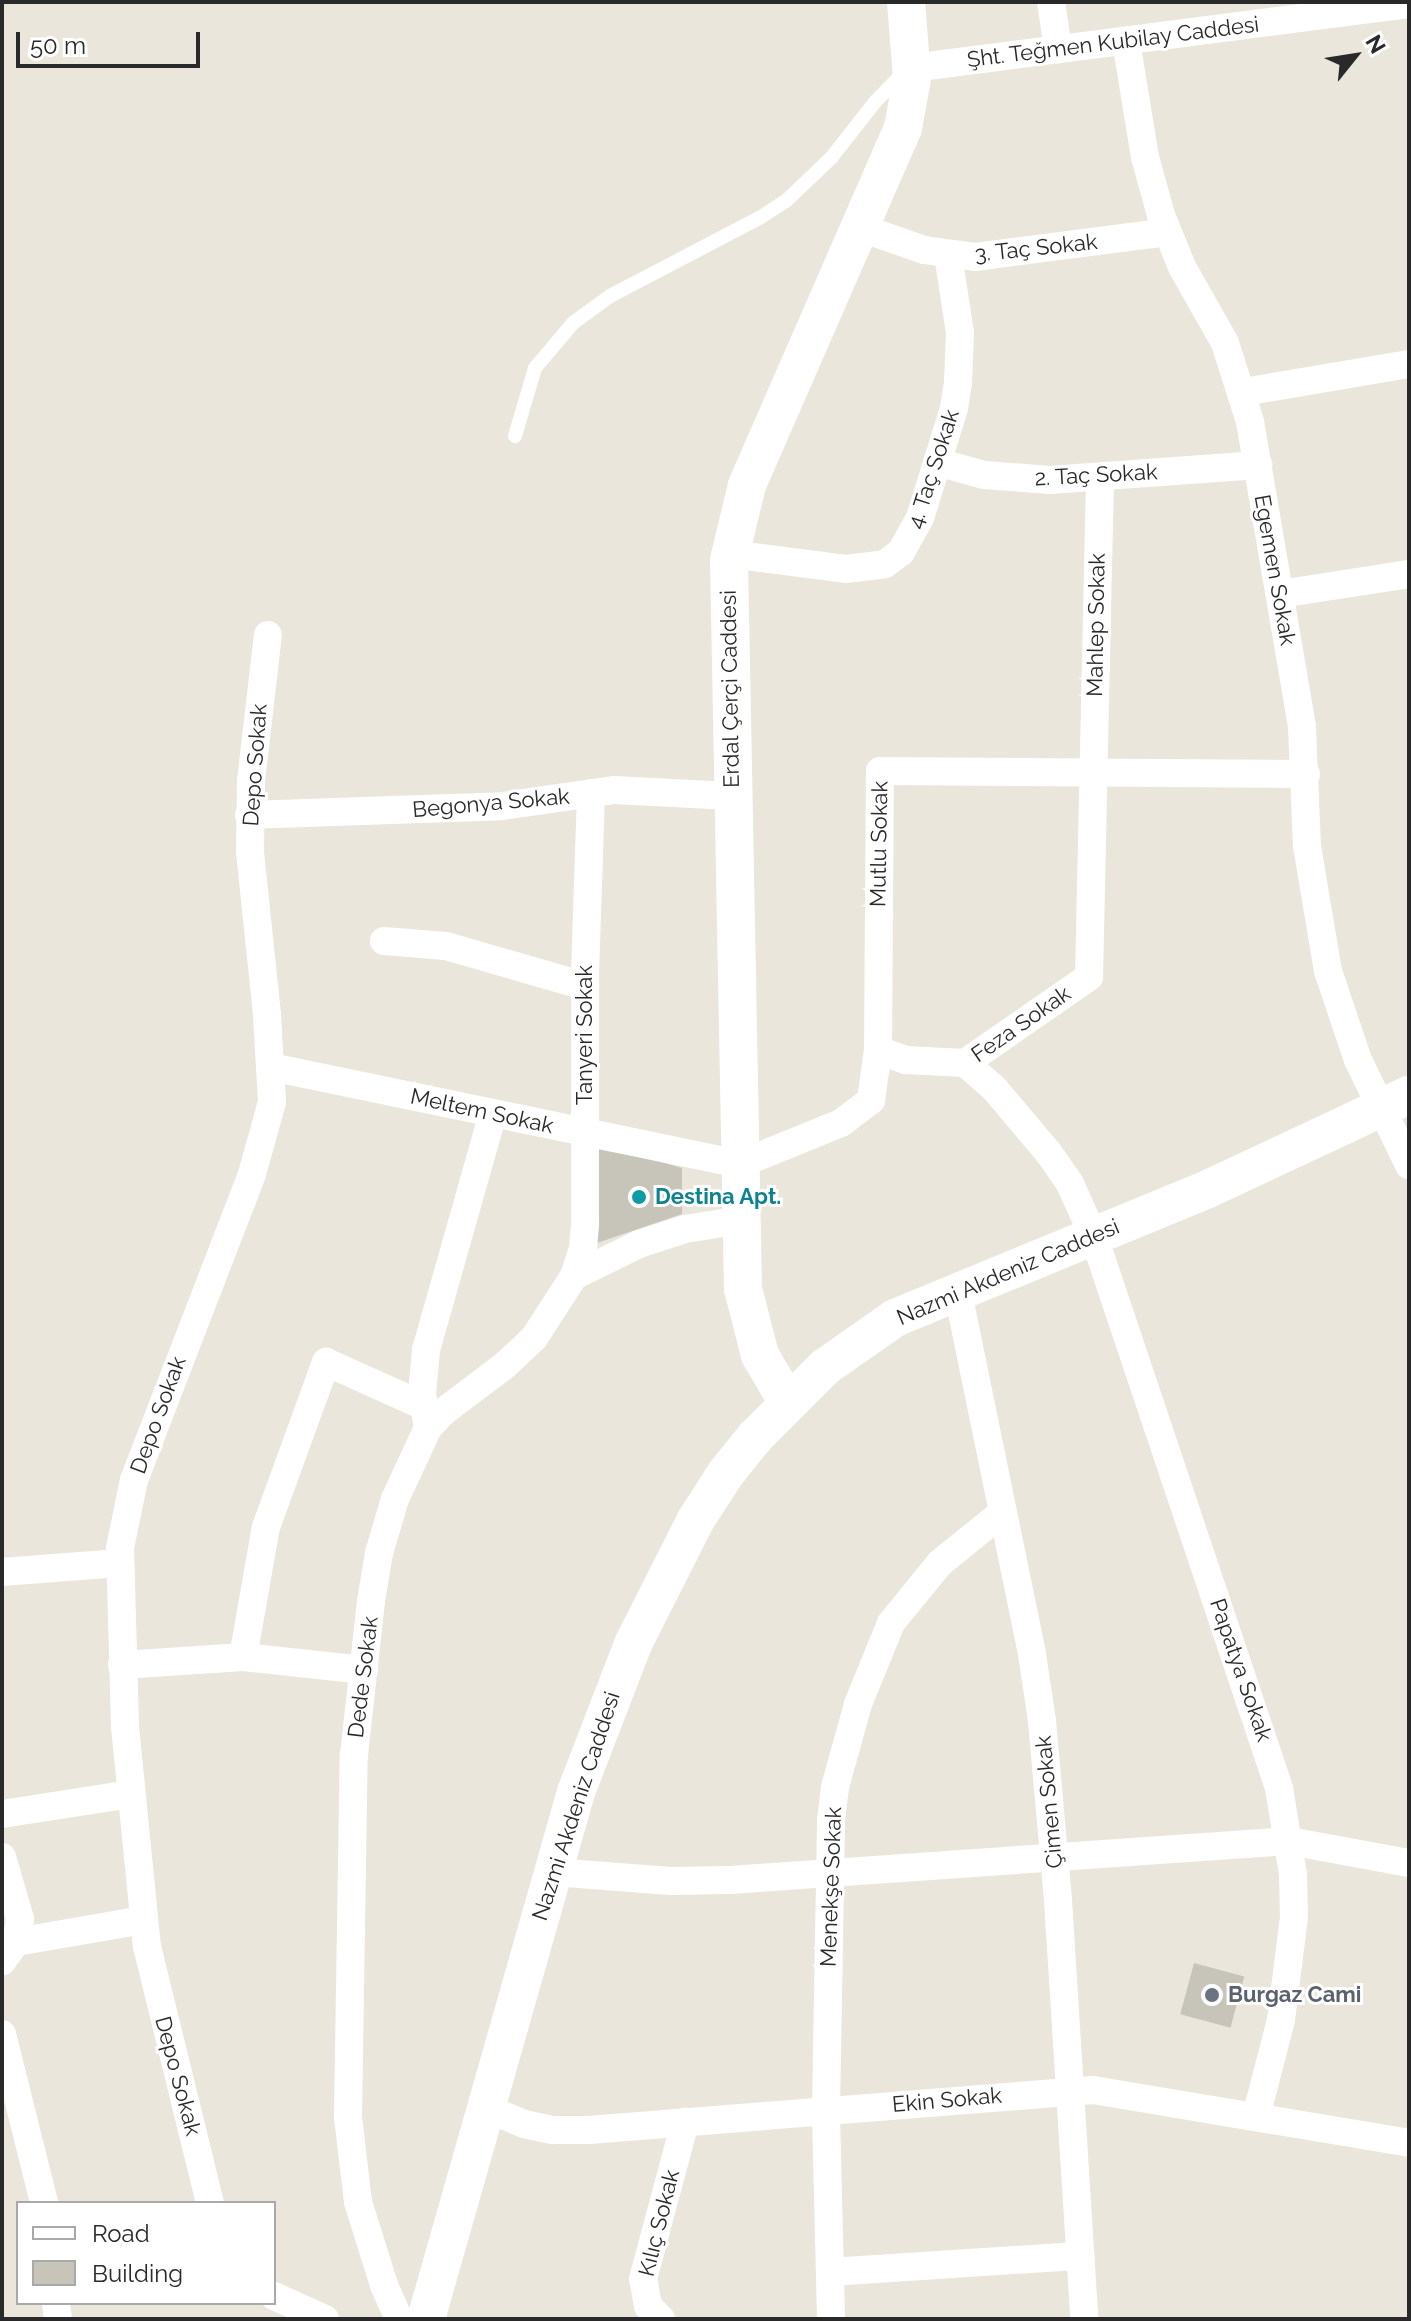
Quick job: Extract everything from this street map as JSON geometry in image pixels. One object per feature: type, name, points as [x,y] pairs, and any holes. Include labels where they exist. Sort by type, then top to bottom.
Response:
[{"type":"street","name":"Erdal Çerçi Caddesi","points":[[788,1403],[760,1355],[750,1326],[743,1289],[728,594],[731,554],[747,485],[903,128],[912,68],[906,2]]},
{"type":"street","points":[[1051,2],[1058,49]]},
{"type":"street","name":"Şht. Teğmen Kubilay Caddesi","points":[[912,68],[1409,4]]},
{"type":"street","name":"Egemen Sokak","points":[[1126,41],[1145,157],[1167,232],[1182,267],[1225,343],[1243,392],[1302,727],[1307,846],[1328,971],[1358,1060],[1396,1102],[1409,1165]]},
{"type":"street","name":"3. Taç Sokak","points":[[861,228],[948,255],[1010,254],[1167,232]]},
{"type":"street","name":"4. Taç Sokak","points":[[731,554],[846,569],[885,564],[901,552],[913,536],[954,408],[960,357],[948,255]]},
{"type":"street","points":[[1243,392],[1409,364]]},
{"type":"street","name":"2. Taç Sokak","points":[[937,462],[1014,479],[1100,477],[1258,465]]},
{"type":"street","name":"Mahlep Sokak","points":[[1093,772],[1100,477]]},
{"type":"street","points":[[1280,594],[1409,574]]},
{"type":"street","name":"Depo Sokak","points":[[209,2201],[158,2001],[144,1920],[122,1665],[120,1563],[134,1480],[266,1130],[272,1102],[252,888],[249,815],[268,635]]},
{"type":"street","name":"Mutlu Sokak","points":[[740,1164],[841,1123],[871,1100],[878,1050],[880,771],[1306,774]]},
{"type":"street","name":"Feza Sokak","points":[[1093,772],[1089,977],[965,1063],[993,1087],[1048,1152],[1070,1184],[1094,1237]]},
{"type":"street","name":"Begonya Sokak","points":[[249,815],[443,810],[647,789],[732,796]]},
{"type":"street","name":"Tanyeri Sokak","points":[[574,1276],[583,1248],[585,1223],[585,986],[591,793]]},
{"type":"street","points":[[384,941],[446,946],[585,986]]},
{"type":"street","points":[[878,1050],[906,1060],[965,1063]]},
{"type":"street","name":"Meltem Sokak","points":[[271,1067],[740,1164]]},
{"type":"street","name":"Nazmi Akdeniz Caddesi","points":[[426,2319],[576,1792],[610,1696],[667,1574],[726,1473],[788,1403],[860,1340],[895,1318],[1094,1237],[1396,1102]]},
{"type":"street","points":[[426,1417],[422,1373],[426,1350],[493,1113]]},
{"type":"street","points":[[574,1276],[639,1244],[685,1229],[742,1220]]},
{"type":"street","name":"Papatya Sokak","points":[[1094,1237],[1271,1758],[1289,1841],[1294,1917],[1288,1974],[1281,2020],[1256,2117]]},
{"type":"street","name":"Dede Sokak","points":[[399,2319],[358,2202],[348,2117],[350,1817],[379,1553],[395,1499],[426,1417],[443,1412],[504,1366],[534,1338],[574,1276]]},
{"type":"street","name":"Çimen Sokak","points":[[958,1293],[1032,1654],[1055,1859],[1084,2319]]},
{"type":"street","points":[[243,1657],[266,1527],[326,1362],[426,1417]]},
{"type":"street","name":"Menekşe Sokak","points":[[831,2319],[826,2110],[830,1873],[831,1820],[841,1762],[858,1704],[891,1623],[940,1563],[1003,1512]]},
{"type":"street","points":[[2,1572],[120,1563]]},
{"type":"street","points":[[122,1665],[243,1657],[364,1670]]},
{"type":"street","points":[[2,1814],[131,1794]]},
{"type":"street","points":[[553,1872],[671,1881],[1055,1859],[1289,1841],[1409,1863]]},
{"type":"street","points":[[2,1857],[20,1919],[9,1952]]},
{"type":"street","points":[[9,1952],[144,1920]]},
{"type":"street","points":[[2,2034],[44,2201]]},
{"type":"street","name":"Ekin Sokak","points":[[486,2108],[524,2124],[553,2130],[685,2122],[1071,2089],[1107,2092],[1409,2143]]},
{"type":"street","name":"Kılıç Sokak","points":[[661,2319],[648,2306],[643,2279],[685,2122]]},
{"type":"street","points":[[830,2272],[1080,2256]]},
{"type":"street","points":[[276,2297],[325,2319]]},
{"type":"lane","points":[[515,436],[535,368],[573,323],[638,280],[749,224],[787,200],[831,158],[896,79],[912,68]]},
{"type":"building","name":"Destina Apt.","points":[[596,1144],[682,1168],[682,1214],[594,1244]]},
{"type":"building","name":"Burgaz Cami","points":[[1194,1963],[1244,1976],[1231,2028],[1180,2014]]},
{"type":"place","name":"Destina Apt.","points":[[639,1197]]},
{"type":"place","name":"Burgaz Cami","points":[[1212,1995]]}]
